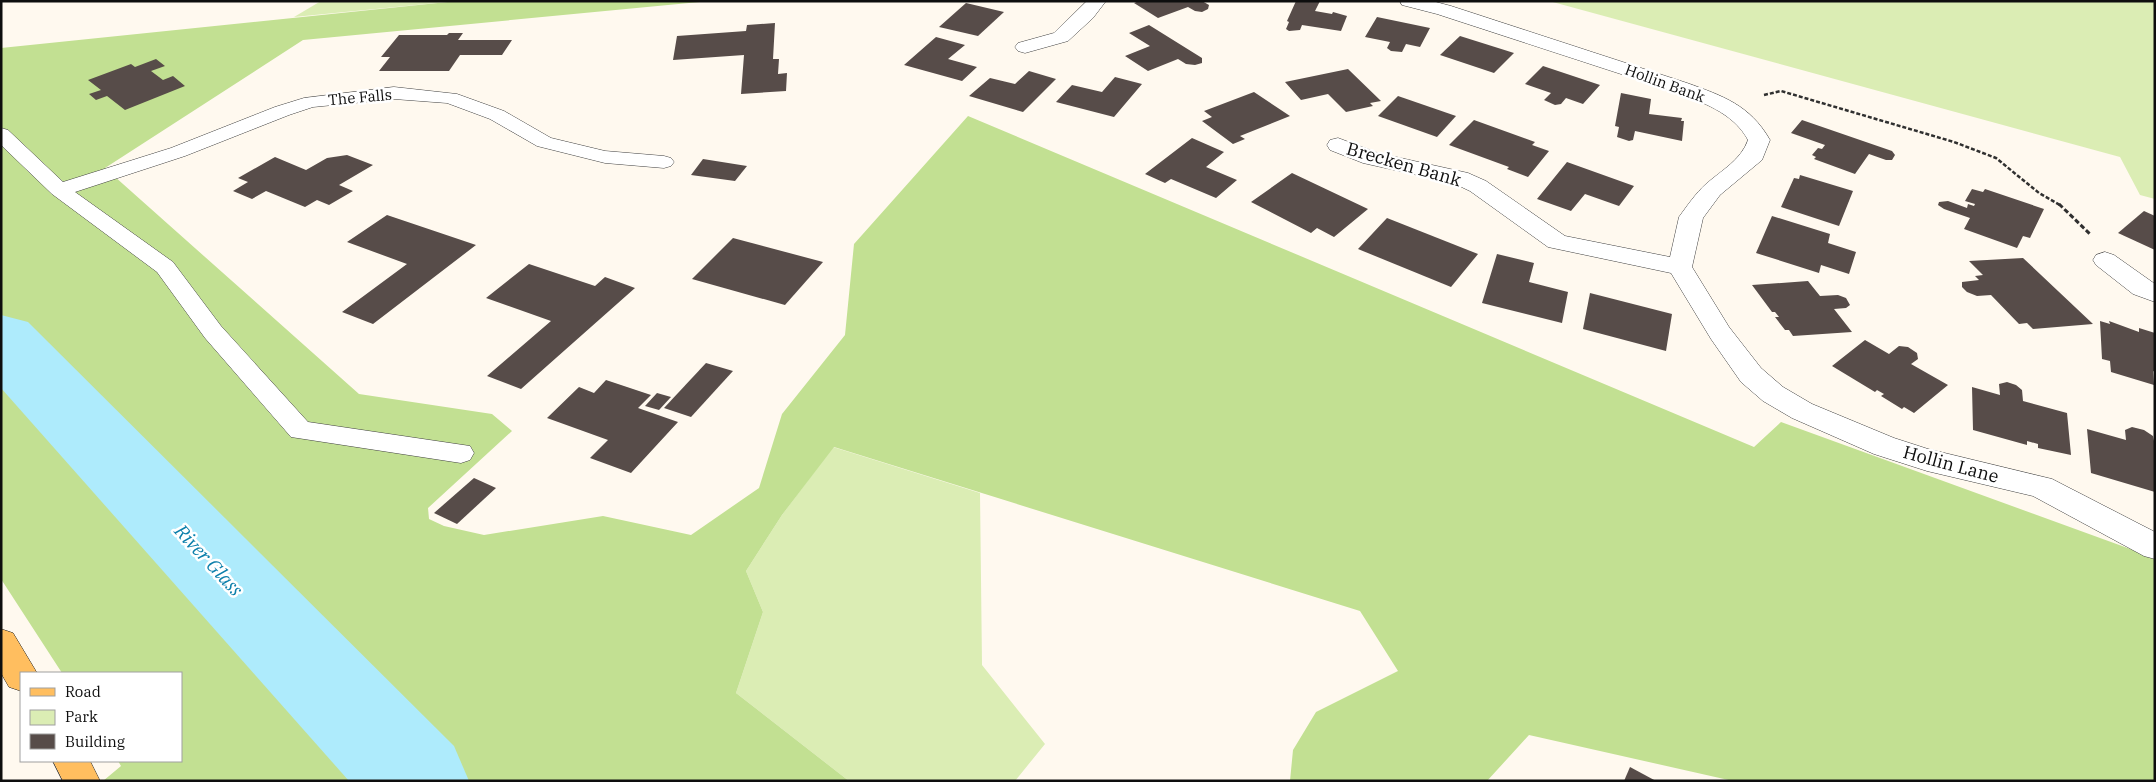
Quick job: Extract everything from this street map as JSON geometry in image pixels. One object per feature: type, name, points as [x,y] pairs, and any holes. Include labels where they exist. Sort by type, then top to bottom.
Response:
[{"type":"main road","points":[[1,643],[20,674]]},
{"type":"main road","points":[[72,762],[82,781]]},
{"type":"street","points":[[1024,47],[1068,41],[1097,1]]},
{"type":"street","name":"Hollin Bank","points":[[1409,1],[1444,10],[1680,87],[1721,105],[1750,124],[1759,140],[1754,155],[1712,190],[1691,217],[1680,268]]},
{"type":"street","name":"Brecken Bank","points":[[1338,145],[1371,158],[1460,178],[1478,186],[1556,242],[1680,268]]},
{"type":"street","points":[[2105,260],[2142,288],[2155,294]]},
{"type":"street","name":"Hollin Lane","points":[[1680,268],[1720,333],[1751,375],[1773,394],[1802,411],[1864,439],[1927,460],[2041,487],[2155,547]]},
{"type":"lane","name":"The Falls","points":[[59,190],[178,152],[282,111],[311,102],[394,93],[450,98],[496,115],[544,142],[605,157],[664,162]]},
{"type":"lane","points":[[1,134],[59,190],[165,267],[213,332],[300,430],[461,453]]},
{"type":"path","points":[[1721,105],[1781,91],[1954,142],[1996,158],[2039,193],[2058,203],[2077,220],[2098,242],[2105,260]]},
{"type":"green space","points":[[321,1],[457,1],[294,17]]},
{"type":"green space","points":[[457,1],[710,1],[303,40],[105,168],[359,394],[492,414],[512,431],[428,508],[429,519],[444,526],[484,535],[603,516],[691,535],[759,488],[782,414],[845,335],[854,244],[968,116],[1754,447],[1781,422],[2155,558],[2155,781],[1733,781],[1529,735],[1487,781],[1290,781],[1293,750],[1316,712],[1398,671],[1360,611],[834,447],[782,515],[746,571],[763,612],[736,693],[849,781],[103,781],[121,766],[119,762],[182,762],[182,672],[61,672],[1,579],[1,48]]},
{"type":"green space","points":[[1549,1],[2155,1],[2155,199],[2140,195],[2120,157]]},
{"type":"green space","points":[[833,447],[980,493],[982,665],[1045,744],[1015,781],[849,781],[736,693],[763,612],[746,571],[782,515]]},
{"type":"building","points":[[1139,1],[1202,1],[1209,5],[1208,9],[1202,12],[1188,7],[1158,18],[1134,3]]},
{"type":"building","points":[[1296,1],[1320,1],[1315,11],[1332,14],[1333,12],[1347,16],[1341,31],[1302,25],[1300,30],[1289,31],[1286,29],[1289,22],[1287,21]]},
{"type":"building","points":[[966,3],[1004,12],[978,36],[939,27]]},
{"type":"building","points":[[1377,17],[1430,28],[1420,47],[1406,44],[1402,52],[1391,51],[1387,48],[1390,42],[1365,37]]},
{"type":"building","points":[[775,23],[773,59],[779,59],[778,74],[787,73],[786,91],[741,94],[744,55],[673,60],[677,36],[746,31],[747,25]]},
{"type":"building","points":[[1149,25],[1202,58],[1202,63],[1195,65],[1186,64],[1178,59],[1148,71],[1125,56],[1150,46],[1129,33]]},
{"type":"building","points":[[449,33],[463,33],[458,40],[512,40],[502,55],[460,55],[449,71],[379,71],[390,57],[381,57],[399,35],[447,35]]},
{"type":"building","points":[[1460,36],[1514,53],[1494,73],[1440,55]]},
{"type":"building","points":[[936,37],[965,45],[948,59],[977,67],[962,81],[904,65]]},
{"type":"building","points":[[156,59],[165,66],[151,71],[163,80],[173,76],[185,86],[125,110],[107,96],[96,100],[89,94],[101,90],[88,80],[131,64],[135,67]]},
{"type":"building","points":[[1543,66],[1600,85],[1583,104],[1566,98],[1561,104],[1555,105],[1544,100],[1551,93],[1525,84]]},
{"type":"building","points":[[1348,69],[1381,101],[1370,103],[1373,106],[1346,112],[1328,94],[1301,100],[1285,82]]},
{"type":"building","points":[[1029,71],[1056,79],[1023,112],[969,96],[990,78],[1015,84]]},
{"type":"building","points":[[1115,77],[1142,84],[1114,117],[1056,102],[1072,85],[1102,92]]},
{"type":"building","points":[[1254,92],[1290,116],[1240,136],[1245,139],[1233,144],[1202,121],[1212,117],[1204,111]]},
{"type":"building","points":[[1621,93],[1651,99],[1649,114],[1682,118],[1681,121],[1684,121],[1682,141],[1635,131],[1633,140],[1629,141],[1617,137],[1619,127],[1615,126]]},
{"type":"building","points":[[1398,96],[1456,116],[1437,137],[1378,116]]},
{"type":"building","points":[[1474,120],[1535,142],[1532,145],[1549,151],[1528,177],[1507,169],[1509,167],[1449,145]]},
{"type":"building","points":[[1802,120],[1892,151],[1895,155],[1892,160],[1886,160],[1869,154],[1855,174],[1814,159],[1816,157],[1812,155],[1818,148],[1822,149],[1825,145],[1791,133]]},
{"type":"building","points":[[1192,138],[1224,152],[1206,167],[1237,180],[1216,198],[1171,179],[1165,183],[1145,174]]},
{"type":"building","points":[[347,155],[373,165],[339,185],[353,191],[329,205],[317,200],[305,207],[266,191],[252,199],[233,191],[248,182],[238,178],[275,157],[306,170],[327,158]]},
{"type":"building","points":[[703,159],[747,166],[735,181],[691,175]]},
{"type":"building","points":[[1567,162],[1634,186],[1619,206],[1585,194],[1571,211],[1537,199]]},
{"type":"building","points":[[1292,173],[1368,209],[1334,237],[1317,228],[1311,233],[1251,202]]},
{"type":"building","points":[[1800,175],[1853,191],[1839,226],[1781,207],[1794,178],[1799,179]]},
{"type":"building","points":[[1972,189],[1983,192],[1985,189],[2044,209],[2030,238],[2023,236],[2017,248],[1964,229],[1970,218],[1938,205],[1939,202],[1948,201],[1967,208],[1968,204],[1974,206],[1975,204],[1965,201]]},
{"type":"building","points":[[2144,211],[2155,216],[2155,250],[2118,233]]},
{"type":"building","points":[[387,215],[476,245],[373,324],[342,312],[407,264],[347,242]]},
{"type":"building","points":[[1772,216],[1830,234],[1828,243],[1856,252],[1849,274],[1821,265],[1819,273],[1756,253]]},
{"type":"building","points":[[1387,218],[1478,254],[1451,287],[1358,249]]},
{"type":"building","points":[[733,238],[823,262],[785,305],[692,279]]},
{"type":"building","points":[[1497,254],[1534,263],[1529,282],[1568,292],[1562,323],[1482,303]]},
{"type":"building","points":[[2023,258],[2093,324],[2033,329],[2027,323],[2019,324],[1991,295],[1977,296],[1967,292],[1962,287],[1962,282],[1979,280],[1975,276],[1983,275],[1969,261]]},
{"type":"building","points":[[529,264],[595,286],[605,277],[635,288],[521,389],[487,376],[551,321],[486,298]]},
{"type":"building","points":[[1808,281],[1820,296],[1838,295],[1846,298],[1850,305],[1846,308],[1834,309],[1852,332],[1793,336],[1789,330],[1785,330],[1775,317],[1779,317],[1775,312],[1772,312],[1752,285]]},
{"type":"building","points":[[1590,293],[1672,314],[1666,351],[1583,329]]},
{"type":"building","points":[[2100,321],[2110,324],[2109,321],[2139,332],[2139,328],[2155,333],[2154,385],[2111,372],[2110,361],[2102,359]]},
{"type":"building","points":[[1865,340],[1889,354],[1899,346],[1908,347],[1917,353],[1918,359],[1911,364],[1948,385],[1914,413],[1904,407],[1902,409],[1881,396],[1884,394],[1877,390],[1875,392],[1832,366]]},
{"type":"building","points":[[706,363],[733,371],[691,417],[664,408]]},
{"type":"building","points":[[606,380],[651,395],[638,408],[678,422],[631,473],[590,458],[608,440],[547,418],[579,387],[594,393]]},
{"type":"building","points":[[2007,382],[2016,385],[2022,390],[2023,401],[2067,413],[2071,455],[2038,448],[2038,444],[2027,441],[2027,445],[1973,430],[1972,387],[2000,395],[1999,384]]},
{"type":"building","points":[[657,393],[671,397],[659,410],[645,406]]},
{"type":"building","points":[[2132,427],[2144,430],[2153,436],[2155,446],[2155,492],[2091,473],[2087,429],[2126,440],[2125,430]]},
{"type":"building","points":[[474,478],[496,488],[457,524],[434,513]]},
{"type":"building","points":[[1630,767],[1656,781],[1624,781]]},
{"type":"waterway","name":"River Glass","points":[[1,340],[417,781]]}]
